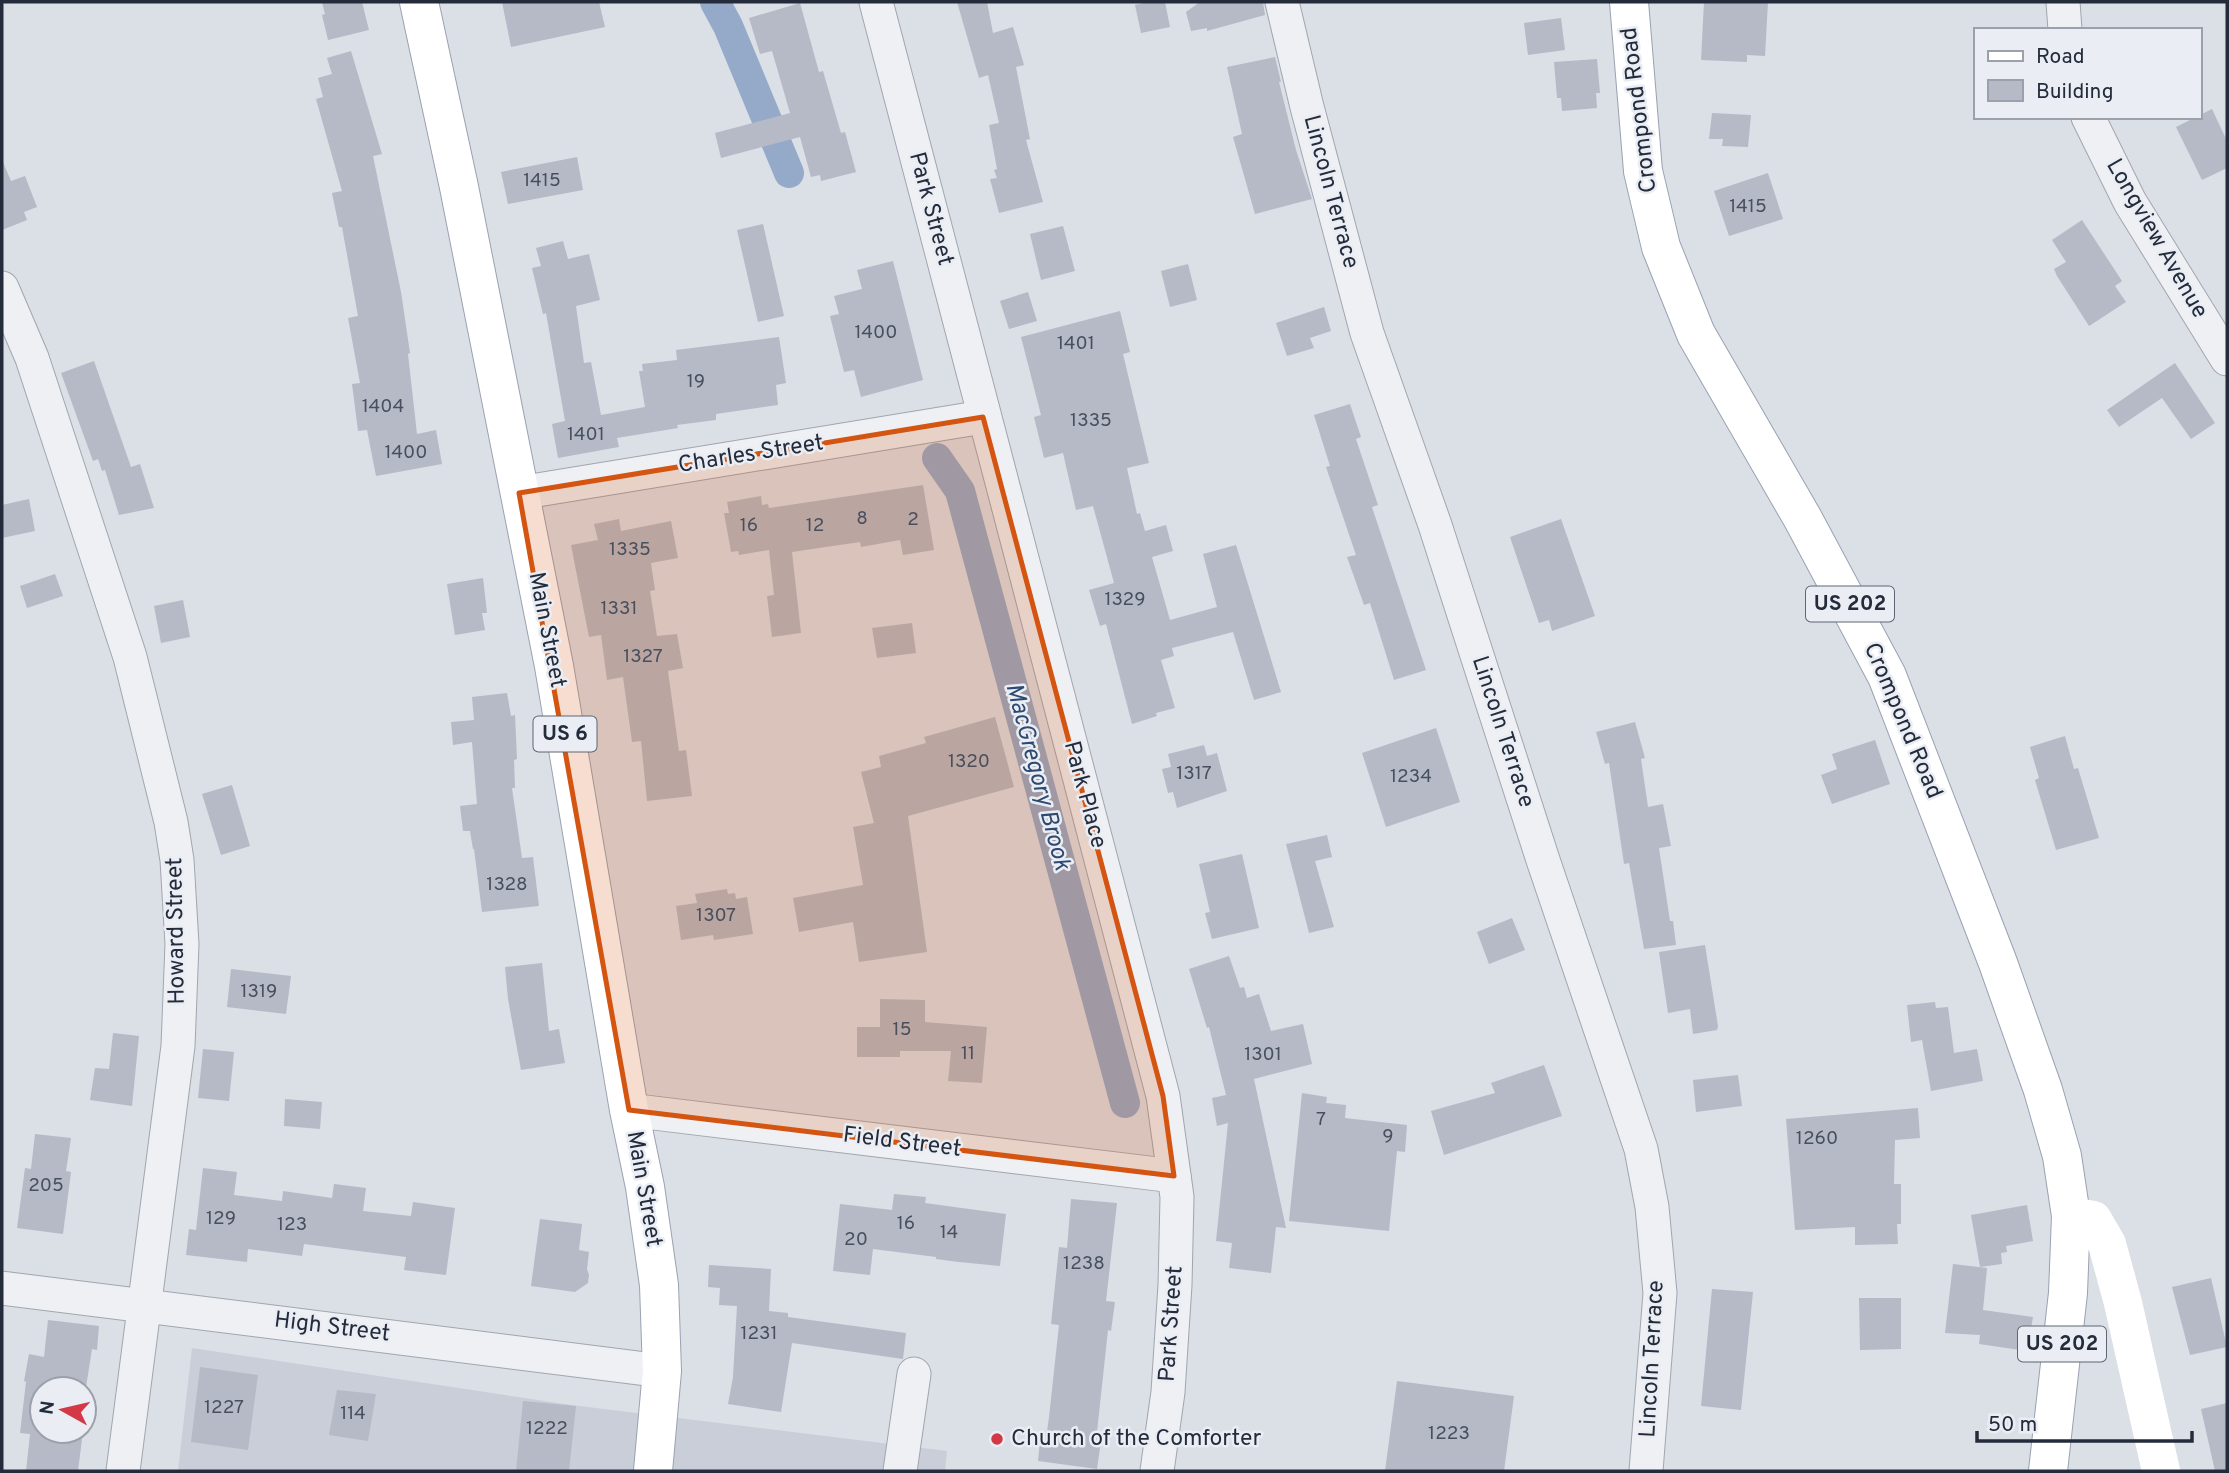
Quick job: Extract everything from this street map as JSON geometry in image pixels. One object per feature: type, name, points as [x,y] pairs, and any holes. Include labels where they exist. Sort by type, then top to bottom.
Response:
[{"type":"main road","name":"Main Street","points":[[419,2],[459,187],[554,666],[629,1110],[645,1187],[659,1285],[662,1371],[653,1471]]},
{"type":"main road","name":"Crompond Road","points":[[1629,2],[1643,171],[1661,247],[1696,334],[1803,519],[1887,676],[1998,963],[2043,1090],[2062,1156],[2071,1216],[2068,1293],[2048,1471]]},
{"type":"main road","points":[[2071,1216],[2093,1220],[2106,1244],[2142,1379],[2161,1471]]},
{"type":"street","name":"Park Street","points":[[876,2],[983,417]]},
{"type":"street","name":"Lincoln Terrace","points":[[1282,2],[1367,333],[1435,526],[1543,860],[1641,1149],[1652,1207],[1660,1293],[1646,1471]]},
{"type":"street","points":[[2063,2],[2065,28]]},
{"type":"street","name":"Longview Avenue","points":[[2089,119],[2130,202],[2227,359]]},
{"type":"street","name":"Howard Street","points":[[2,288],[37,370],[130,657],[171,822],[177,860],[182,944],[178,1046],[123,1471]]},
{"type":"street","name":"Charles Street","points":[[519,493],[983,417]]},
{"type":"street","name":"Park Place","points":[[983,417],[1163,1096],[1174,1176]]},
{"type":"street","name":"Field Street","points":[[629,1110],[1174,1176]]},
{"type":"street","name":"Park Street","points":[[1157,1471],[1168,1392],[1175,1285],[1177,1197],[1174,1176]]},
{"type":"street","name":"High Street","points":[[2,1288],[662,1371]]},
{"type":"street","points":[[900,1471],[914,1374]]},
{"type":"highlighted area","points":[[983,417],[1163,1096],[1174,1176],[629,1110],[519,493]]},
{"type":"shaded area","points":[[192,1348],[571,1405],[947,1451],[945,1471],[178,1471]]},
{"type":"building","points":[[322,2],[362,2],[369,30],[328,40]]},
{"type":"building","points":[[502,2],[599,2],[605,27],[511,47]]},
{"type":"building","points":[[957,2],[987,2],[993,33],[1013,27],[1024,65],[1016,67],[1030,139],[1026,140],[1043,202],[999,213],[990,179],[997,178],[994,170],[997,169],[989,125],[999,123],[988,75],[979,78]]},
{"type":"building","points":[[1165,2],[1170,27],[1141,33],[1135,5]]},
{"type":"building","points":[[1200,2],[1263,2],[1265,15],[1207,31],[1207,28],[1191,31],[1186,12]]},
{"type":"building","points":[[1704,2],[1768,2],[1765,56],[1747,55],[1747,62],[1701,60]]},
{"type":"building","points":[[800,3],[819,72],[823,71],[841,133],[845,132],[856,172],[821,181],[820,175],[811,177],[800,137],[721,158],[715,133],[790,113],[772,51],[760,54],[749,18]]},
{"type":"building","points":[[1561,18],[1565,50],[1528,55],[1524,23]]},
{"type":"building","points":[[351,51],[382,154],[373,156],[401,292],[410,353],[417,434],[436,430],[442,464],[376,476],[367,430],[358,431],[352,384],[360,383],[348,318],[358,316],[342,227],[339,227],[332,193],[342,191],[316,99],[323,97],[318,78],[332,74],[327,58]]},
{"type":"building","points":[[1275,57],[1296,150],[1312,199],[1255,214],[1233,137],[1242,134],[1227,67]]},
{"type":"building","points":[[1597,59],[1600,93],[1596,93],[1597,108],[1562,111],[1561,98],[1557,98],[1554,62]]},
{"type":"building","points":[[2212,109],[2227,141],[2227,168],[2202,180],[2176,127],[2192,119],[2201,119],[2201,114]]},
{"type":"building","points":[[1712,113],[1751,115],[1748,147],[1722,146],[1723,139],[1709,139]]},
{"type":"building","points":[[577,157],[583,190],[508,204],[501,172]]},
{"type":"building","points":[[2,160],[11,181],[25,176],[37,207],[24,212],[27,220],[2,230]]},
{"type":"building","points":[[1768,173],[1783,219],[1729,236],[1714,191]]},
{"type":"building","points":[[2082,220],[2122,281],[2115,286],[2126,302],[2089,326],[2057,276],[2054,269],[2066,262],[2052,240]]},
{"type":"building","points":[[763,224],[784,316],[758,322],[737,230]]},
{"type":"building","points":[[1063,226],[1075,271],[1041,280],[1030,234]]},
{"type":"building","points":[[563,241],[568,259],[589,254],[600,300],[576,306],[584,363],[591,362],[601,415],[645,407],[639,371],[643,371],[642,364],[677,360],[676,350],[779,337],[786,383],[776,385],[778,405],[716,414],[716,420],[617,438],[619,447],[558,458],[552,424],[565,421],[546,313],[543,314],[532,268],[541,266],[536,248]]},
{"type":"building","points":[[893,261],[923,380],[861,397],[854,370],[844,372],[830,316],[839,314],[834,296],[862,289],[857,270]]},
{"type":"building","points":[[1188,264],[1197,300],[1170,307],[1161,271]]},
{"type":"building","points":[[1028,292],[1037,321],[1009,329],[1000,301]]},
{"type":"building","points":[[1324,307],[1331,331],[1310,338],[1314,348],[1287,356],[1276,323]]},
{"type":"building","points":[[1120,311],[1130,352],[1123,354],[1149,463],[1127,468],[1137,514],[1140,513],[1145,531],[1166,525],[1173,551],[1152,557],[1170,620],[1217,607],[1203,554],[1236,545],[1281,692],[1254,700],[1233,632],[1172,648],[1174,656],[1161,660],[1175,708],[1132,724],[1106,624],[1100,626],[1089,590],[1114,583],[1093,506],[1076,510],[1063,453],[1044,458],[1034,417],[1041,415],[1021,337]]},
{"type":"building","points":[[94,361],[131,467],[140,464],[154,508],[119,515],[105,470],[102,471],[98,459],[93,461],[61,373]]},
{"type":"building","points":[[2175,363],[2215,423],[2191,439],[2162,398],[2119,427],[2107,410]]},
{"type":"building","points":[[1350,404],[1361,437],[1356,439],[1378,505],[1372,507],[1426,670],[1394,680],[1370,603],[1364,605],[1347,557],[1356,555],[1326,467],[1330,466],[1314,415]]},
{"type":"building","points":[[923,485],[934,550],[903,555],[900,540],[861,547],[860,542],[792,552],[801,633],[772,637],[767,596],[774,595],[769,550],[739,555],[738,551],[731,552],[724,513],[729,513],[727,502],[761,496],[762,505],[768,504],[769,508]]},
{"type":"building","points":[[29,499],[35,531],[2,538],[2,505]]},
{"type":"building","points":[[619,519],[621,531],[671,521],[678,558],[651,563],[655,590],[650,591],[657,636],[677,634],[683,668],[668,671],[679,751],[686,750],[692,796],[647,801],[641,741],[632,742],[623,677],[607,680],[601,635],[589,637],[571,545],[598,540],[594,524]]},
{"type":"building","points":[[1561,519],[1595,616],[1552,631],[1549,620],[1539,623],[1510,537]]},
{"type":"building","points":[[55,574],[63,596],[27,608],[20,586]]},
{"type":"building","points":[[483,578],[487,613],[482,613],[485,630],[455,635],[447,584]]},
{"type":"building","points":[[183,600],[190,637],[161,643],[154,606]]},
{"type":"building","points":[[912,623],[916,653],[877,658],[872,628]]},
{"type":"building","points":[[507,693],[511,716],[515,715],[517,759],[514,760],[515,788],[512,788],[522,858],[533,857],[539,906],[482,912],[474,849],[470,831],[463,831],[460,806],[477,804],[472,742],[453,745],[451,722],[474,720],[472,697]]},
{"type":"building","points":[[995,717],[1014,787],[908,816],[927,952],[859,962],[853,922],[799,932],[793,898],[863,885],[853,827],[874,823],[861,772],[881,767],[879,756],[926,743],[924,737]]},
{"type":"building","points":[[1635,722],[1645,758],[1641,759],[1648,807],[1663,804],[1671,846],[1659,848],[1676,945],[1644,949],[1629,863],[1624,864],[1609,763],[1605,764],[1596,732]]},
{"type":"building","points":[[1436,728],[1460,802],[1386,827],[1362,753]]},
{"type":"building","points":[[2065,736],[2074,769],[2078,768],[2099,838],[2056,850],[2035,780],[2039,778],[2030,747]]},
{"type":"building","points":[[1875,740],[1890,784],[1832,804],[1821,775],[1837,769],[1832,754]]},
{"type":"building","points":[[1204,745],[1207,756],[1217,753],[1227,791],[1177,808],[1173,792],[1168,793],[1162,769],[1171,767],[1168,754]]},
{"type":"building","points":[[232,785],[250,846],[221,855],[202,794]]},
{"type":"building","points":[[1327,835],[1332,857],[1315,861],[1334,927],[1309,933],[1286,844]]},
{"type":"building","points":[[1242,854],[1259,928],[1212,939],[1205,913],[1210,912],[1199,864]]},
{"type":"building","points":[[727,889],[728,894],[735,893],[736,899],[747,897],[753,934],[714,940],[713,935],[681,940],[676,906],[697,903],[695,894]]},
{"type":"building","points":[[1512,918],[1525,950],[1489,964],[1477,932]]},
{"type":"building","points":[[1705,945],[1718,1026],[1717,1030],[1693,1034],[1690,1009],[1668,1013],[1659,952]]},
{"type":"building","points":[[1229,956],[1240,988],[1244,987],[1247,998],[1259,994],[1271,1031],[1303,1024],[1312,1064],[1254,1079],[1286,1228],[1276,1227],[1271,1273],[1229,1268],[1232,1243],[1216,1241],[1228,1123],[1217,1126],[1212,1098],[1226,1095],[1209,1027],[1207,1028],[1189,969]]},
{"type":"building","points":[[542,963],[549,1031],[559,1029],[565,1063],[521,1070],[505,967]]},
{"type":"building","points":[[231,969],[291,976],[286,1014],[227,1007]]},
{"type":"building","points":[[880,999],[925,1000],[925,1022],[987,1027],[982,1083],[948,1081],[951,1051],[900,1051],[900,1057],[857,1057],[857,1027],[880,1027]]},
{"type":"building","points":[[1935,1002],[1936,1008],[1948,1007],[1954,1053],[1977,1049],[1983,1081],[1931,1091],[1922,1040],[1911,1042],[1907,1005]]},
{"type":"building","points":[[113,1033],[139,1036],[132,1106],[90,1100],[95,1068],[109,1069]]},
{"type":"building","points":[[203,1049],[234,1052],[229,1101],[198,1098]]},
{"type":"building","points":[[1544,1065],[1562,1116],[1444,1155],[1431,1111],[1495,1093],[1491,1083]]},
{"type":"building","points":[[1738,1075],[1742,1106],[1696,1112],[1693,1080]]},
{"type":"building","points":[[1302,1093],[1327,1097],[1326,1103],[1346,1105],[1345,1118],[1407,1125],[1405,1152],[1397,1151],[1389,1231],[1289,1221]]},
{"type":"building","points":[[285,1099],[322,1102],[320,1129],[284,1126]]},
{"type":"building","points":[[1918,1108],[1920,1138],[1895,1140],[1894,1184],[1901,1184],[1898,1244],[1855,1245],[1855,1227],[1795,1230],[1786,1119]]},
{"type":"building","points":[[35,1134],[71,1138],[66,1171],[71,1172],[63,1234],[17,1228],[25,1168],[31,1169]]},
{"type":"building","points":[[203,1168],[237,1172],[234,1195],[282,1201],[283,1191],[332,1198],[334,1184],[366,1188],[363,1211],[411,1216],[413,1202],[455,1208],[446,1275],[404,1270],[406,1257],[304,1244],[302,1256],[248,1249],[247,1262],[186,1255],[189,1229],[196,1230]]},
{"type":"building","points":[[894,1194],[926,1197],[925,1203],[1006,1214],[1000,1266],[873,1249],[870,1275],[833,1271],[840,1204],[892,1210]]},
{"type":"building","points":[[1071,1199],[1117,1203],[1106,1301],[1115,1302],[1111,1331],[1108,1330],[1096,1441],[1101,1441],[1097,1469],[1038,1461],[1041,1431],[1047,1432],[1059,1325],[1051,1324],[1059,1247],[1067,1248]]},
{"type":"building","points":[[2027,1205],[2033,1241],[2006,1246],[2007,1252],[2001,1253],[2002,1264],[1980,1267],[1971,1215]]},
{"type":"building","points":[[540,1219],[582,1224],[579,1250],[589,1252],[589,1275],[588,1283],[575,1292],[531,1286]]},
{"type":"building","points":[[1953,1264],[1987,1268],[1983,1310],[2033,1317],[2027,1351],[1979,1344],[1980,1335],[1945,1333]]},
{"type":"building","points":[[709,1265],[771,1269],[769,1311],[788,1313],[788,1317],[906,1333],[903,1359],[792,1343],[781,1412],[728,1404],[733,1377],[737,1306],[719,1305],[720,1288],[708,1287]]},
{"type":"building","points":[[2211,1278],[2227,1347],[2190,1355],[2172,1287]]},
{"type":"building","points":[[1712,1289],[1753,1292],[1741,1410],[1701,1406]]},
{"type":"building","points":[[1859,1298],[1901,1298],[1901,1349],[1860,1350]]},
{"type":"building","points":[[48,1320],[99,1326],[97,1350],[92,1349],[88,1375],[28,1375],[28,1434],[20,1433],[29,1354],[44,1357]]},
{"type":"building","points":[[200,1367],[258,1375],[248,1450],[191,1442]]},
{"type":"building","points":[[1397,1381],[1514,1396],[1504,1471],[1385,1471]]},
{"type":"building","points":[[337,1390],[376,1394],[368,1441],[329,1435]]},
{"type":"building","points":[[523,1401],[576,1406],[569,1471],[516,1471]]},
{"type":"building","points":[[2227,1403],[2227,1471],[2215,1471],[2201,1409]]},
{"type":"building","points":[[29,1445],[81,1445],[78,1471],[26,1471]]},
{"type":"waterway","name":"MacGregory Brook","points":[[715,2],[728,26],[789,173]]},
{"type":"waterway","name":"MacGregory Brook","points":[[937,458],[960,491],[1125,1103]]},
{"type":"place","name":"Church of the Comforter","points":[[997,1439]]}]
